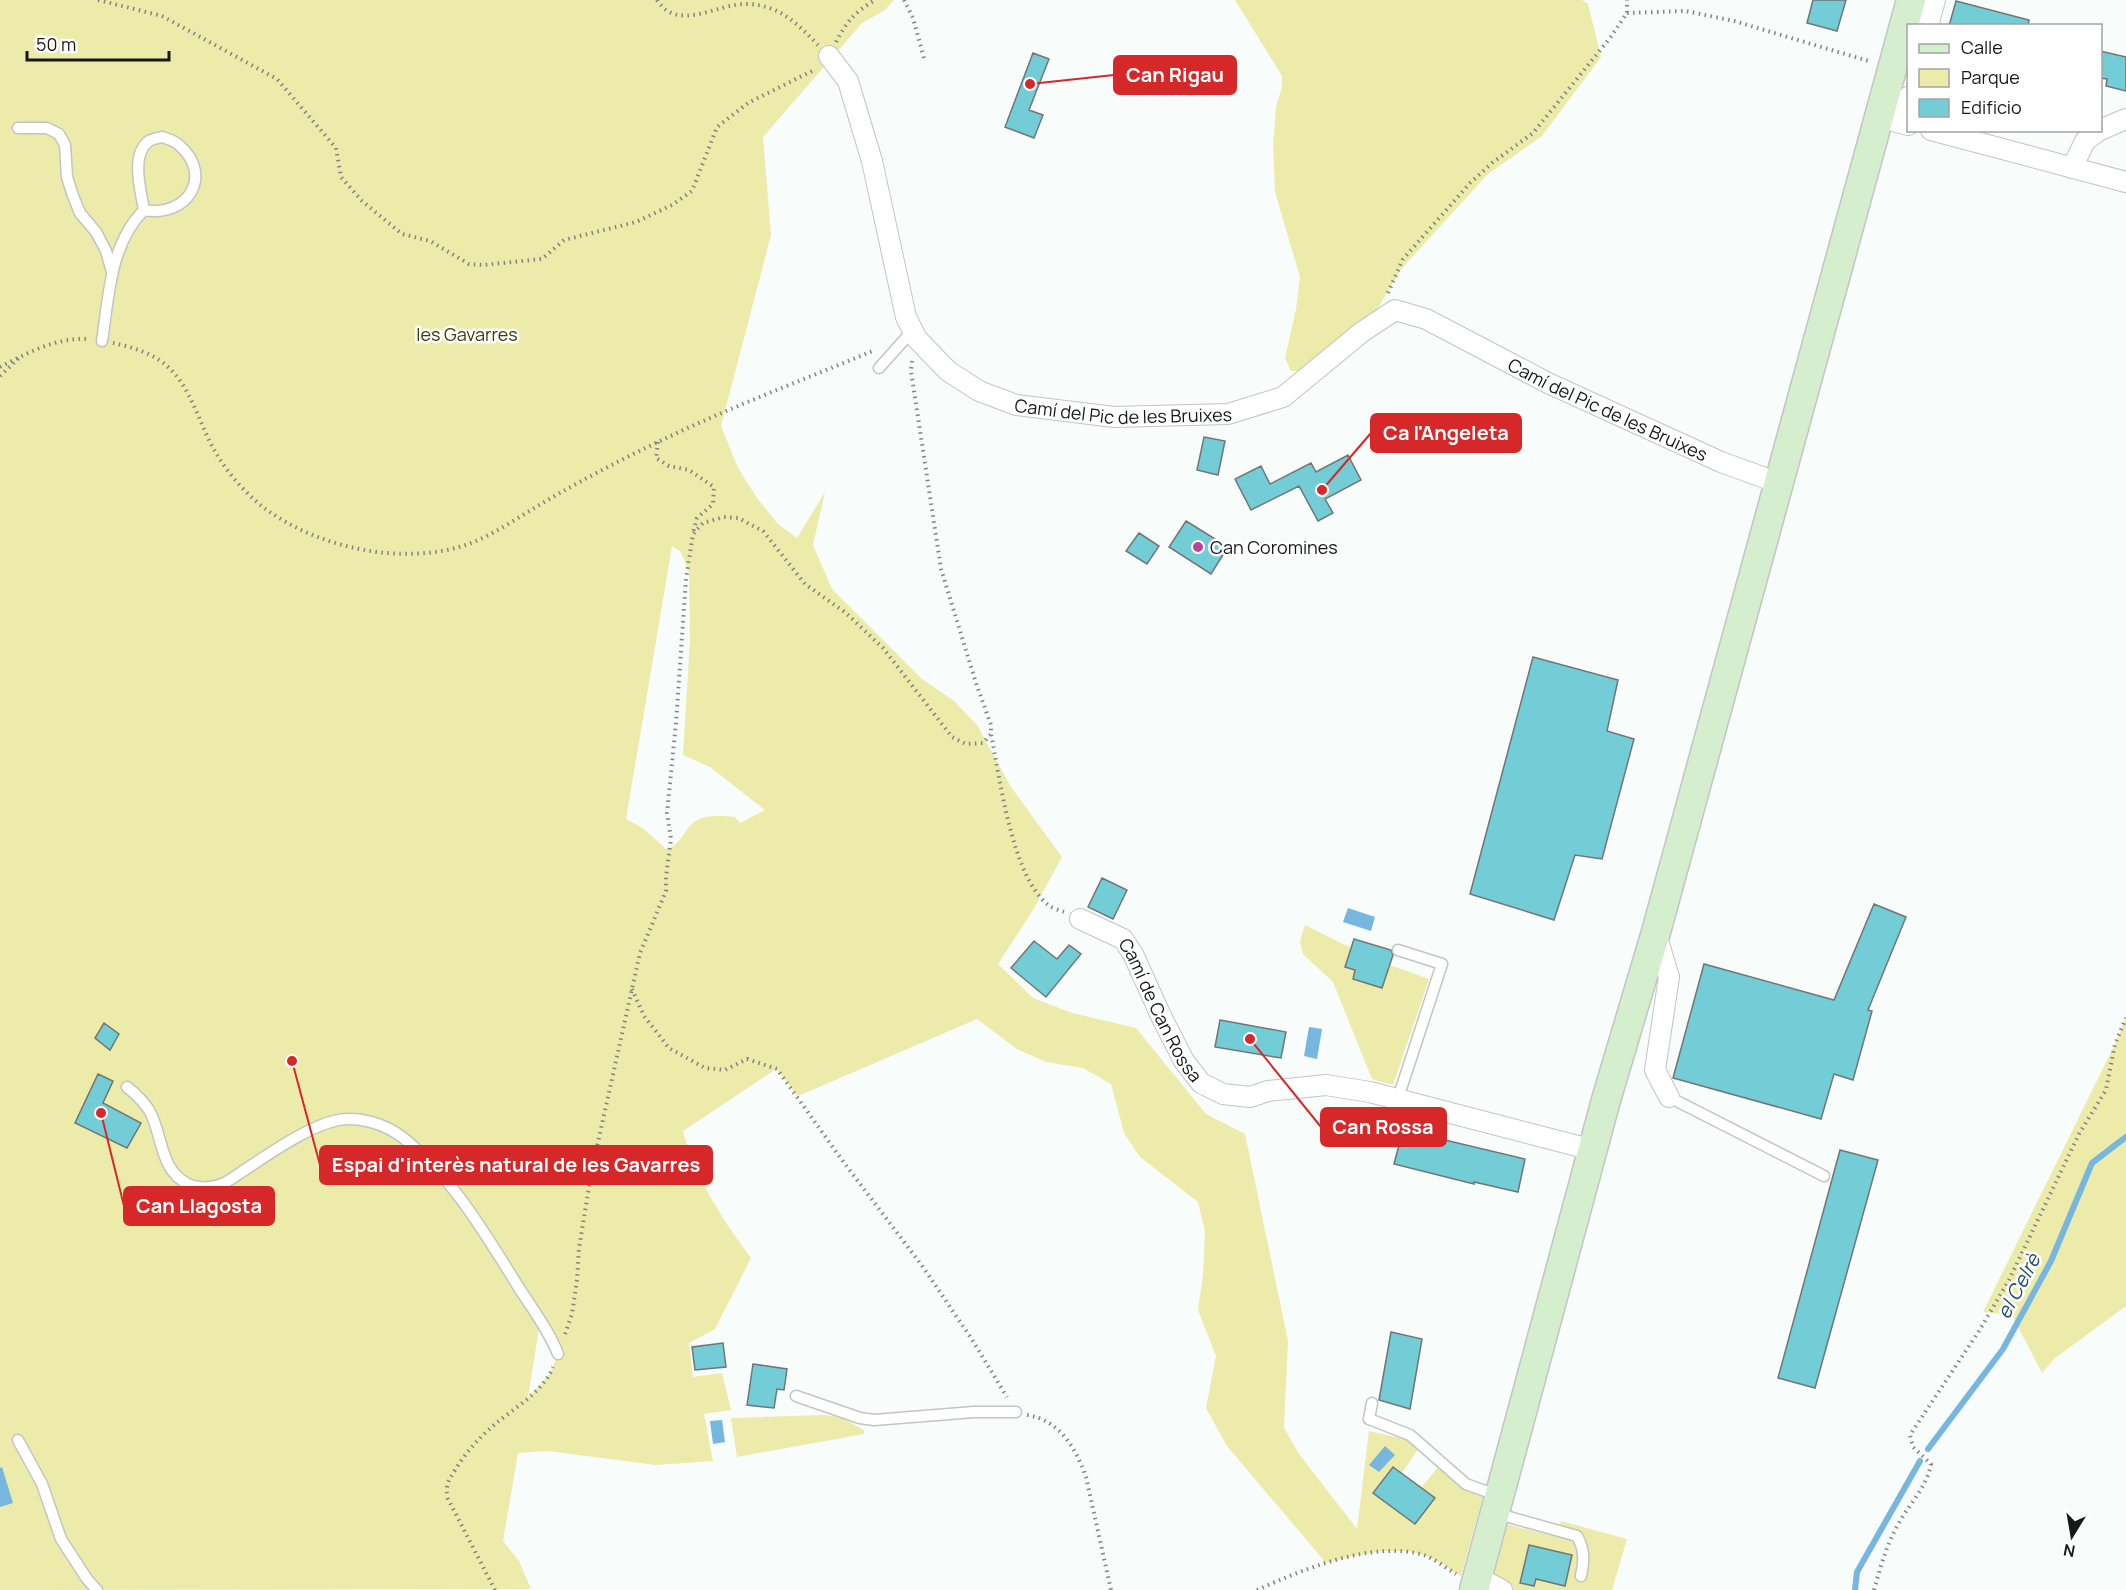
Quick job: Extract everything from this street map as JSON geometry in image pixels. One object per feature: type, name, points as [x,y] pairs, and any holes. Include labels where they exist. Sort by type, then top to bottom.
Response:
[{"type":"main road","points":[[1476,1583],[1593,1150],[1656,932],[1779,483],[1896,121],[1892,68],[1911,0]]},
{"type":"street","points":[[1929,24],[1935,0]]},
{"type":"street","name":"Camí del Pic de les Bruixes","points":[[829,56],[848,81],[852,93],[872,161],[906,317],[917,339],[948,371],[979,391],[1016,405],[1114,417],[1228,414],[1283,397],[1362,332],[1395,310],[1426,319],[1548,382],[1721,462],[1779,483]]},
{"type":"street","points":[[1896,121],[1907,99]]},
{"type":"street","points":[[2102,129],[2126,119]]},
{"type":"street","points":[[1938,132],[2126,182]]},
{"type":"street","points":[[2072,168],[2085,141],[2097,132]]},
{"type":"street","name":"Camí de Can Rossa","points":[[1080,919],[1123,939],[1134,954],[1184,1061],[1201,1083],[1223,1094],[1250,1097],[1268,1091],[1326,1085],[1398,1098],[1593,1150]]},
{"type":"street","points":[[1656,932],[1669,977],[1655,1070],[1669,1097]]},
{"type":"street","points":[[1476,1583],[1502,1590]]},
{"type":"lane","points":[[18,128],[47,128],[59,134],[65,145],[67,177],[73,196],[80,213],[96,232],[106,251],[112,272]]},
{"type":"lane","points":[[102,341],[112,272],[121,242],[132,222],[144,210],[170,211],[184,203],[192,192],[196,177],[191,158],[178,143],[162,137],[149,141],[141,149],[138,164],[144,210]]},
{"type":"lane","points":[[879,368],[913,330]]},
{"type":"lane","points":[[1398,950],[1442,964],[1398,1098]]},
{"type":"lane","points":[[128,1087],[139,1096],[150,1111],[169,1166],[186,1183],[195,1186],[212,1187],[229,1181],[317,1126],[340,1120],[357,1119],[381,1125],[401,1136],[452,1187],[500,1258],[558,1353]]},
{"type":"lane","points":[[1669,1097],[1824,1176]]},
{"type":"lane","points":[[796,1396],[860,1418],[874,1420],[974,1412],[1016,1412]]},
{"type":"lane","points":[[1372,1403],[1369,1419],[1410,1435],[1466,1484],[1497,1504],[1577,1536],[1582,1545],[1584,1560],[1581,1576]]},
{"type":"lane","points":[[18,1440],[42,1484],[61,1539],[97,1590]]},
{"type":"path","points":[[98,0],[162,16],[277,79],[336,148],[341,177],[362,201],[402,234],[430,241],[469,264],[483,265],[542,259],[564,240],[636,222],[672,206],[692,191],[717,128],[748,103],[815,70],[829,56],[845,26],[858,10],[875,0]]},
{"type":"path","points":[[657,0],[662,8],[675,15],[691,16],[747,4],[769,8],[794,20],[829,56]]},
{"type":"path","points":[[904,0],[913,18],[925,62]]},
{"type":"path","points":[[1380,320],[1388,291],[1403,259],[1470,183],[1492,163],[1533,133],[1610,38],[1627,13],[1627,0]]},
{"type":"path","points":[[1627,13],[1686,11],[1734,21],[1892,68]]},
{"type":"path","points":[[0,367],[24,354],[60,341],[81,339],[102,341],[127,346],[145,353],[166,365],[182,383],[216,453],[235,479],[263,507],[292,525],[324,540],[358,548],[410,553],[448,550],[487,536],[559,494],[658,442],[883,346],[913,330]]},
{"type":"path","points":[[913,330],[911,371],[941,568],[991,725],[1009,821],[1025,875],[1047,905],[1080,919]]},
{"type":"path","points":[[0,376],[24,354]]},
{"type":"path","points":[[495,1590],[445,1490],[461,1458],[494,1425],[532,1395],[550,1374],[558,1353],[572,1314],[579,1248],[592,1169],[640,953],[666,891],[671,839],[667,813],[686,579],[697,518],[713,504],[714,487],[689,470],[669,466],[656,458],[658,442]]},
{"type":"path","points":[[693,534],[704,523],[724,517],[738,518],[763,531],[805,584],[846,613],[883,648],[952,737],[966,744],[983,743],[991,734]]},
{"type":"path","points":[[632,989],[644,1016],[669,1048],[705,1068],[725,1070],[747,1059],[777,1069],[923,1267],[971,1338],[1016,1412],[1036,1416],[1070,1441],[1086,1478],[1111,1590]]},
{"type":"path","points":[[1874,1590],[1885,1548],[1929,1474],[1931,1464],[1913,1447],[1910,1435],[1979,1331],[2009,1280],[2079,1134],[2106,1090],[2115,1044],[2126,1018]]},
{"type":"path","points":[[1257,1590],[1326,1563],[1371,1552],[1393,1551],[1425,1556],[1476,1583]]},
{"type":"green space","name":"les Gavarres","points":[[0,0],[894,0],[885,10],[862,23],[763,137],[771,235],[721,426],[738,468],[757,498],[778,524],[797,538],[825,492],[813,545],[832,589],[922,679],[954,701],[977,725],[1011,787],[1062,857],[1033,910],[998,964],[1033,998],[1072,1013],[1136,1028],[1206,1114],[1245,1134],[1288,1341],[1284,1428],[1299,1454],[1357,1529],[1369,1431],[1405,1439],[1418,1449],[1402,1473],[1393,1467],[1373,1493],[1414,1524],[1434,1499],[1421,1488],[1439,1466],[1469,1490],[1483,1496],[1461,1576],[1429,1557],[1412,1552],[1375,1552],[1326,1563],[1227,1446],[1206,1408],[1216,1356],[1198,1310],[1203,1275],[1205,1231],[1198,1202],[1140,1157],[1124,1133],[1111,1084],[1083,1068],[1046,1062],[1017,1049],[977,1019],[798,1096],[776,1069],[683,1131],[702,1182],[730,1229],[751,1258],[715,1329],[689,1343],[693,1377],[722,1373],[731,1410],[704,1414],[713,1461],[656,1465],[548,1451],[518,1453],[503,1541],[519,1561],[531,1589],[0,1590]],"holes":[[[672,546],[681,552],[689,573],[690,639],[683,755],[710,767],[765,810],[740,823],[735,817],[702,818],[693,823],[675,845],[666,849],[644,829],[626,819]],[[540,1322],[558,1354],[550,1374],[528,1398]]]},
{"type":"green space","points":[[1235,0],[1582,0],[1588,4],[1601,57],[1542,136],[1488,174],[1402,268],[1373,316],[1307,371],[1291,371],[1285,358],[1296,309],[1300,277],[1275,192],[1273,146],[1276,107],[1282,87],[1282,76]]},
{"type":"green space","points":[[1305,925],[1351,948],[1345,966],[1355,970],[1353,979],[1382,988],[1390,965],[1429,979],[1393,1085],[1372,1079],[1333,982],[1303,954],[1300,941]]},
{"type":"green space","points":[[2126,1018],[2126,1306],[2055,1358],[2042,1373],[2012,1315],[1983,1312]]},
{"type":"green space","points":[[823,1415],[841,1417],[864,1430],[864,1434],[737,1457],[731,1418]]},
{"type":"green space","points":[[1561,1521],[1627,1539],[1612,1590],[1502,1590],[1491,1584],[1506,1524],[1556,1537]]},
{"type":"water","points":[[1348,908],[1375,917],[1371,931],[1343,922]]},
{"type":"water","points":[[1309,1027],[1322,1029],[1317,1059],[1304,1056]]},
{"type":"water","points":[[722,1420],[725,1442],[713,1444],[710,1421]]},
{"type":"water","points":[[1385,1446],[1395,1455],[1379,1472],[1369,1465]]},
{"type":"water","points":[[2,1467],[13,1503],[0,1507],[0,1468]]},
{"type":"building","points":[[1813,0],[1846,0],[1837,31],[1807,23]]},
{"type":"building","points":[[1956,1],[2029,20],[2028,24],[1950,24]]},
{"type":"building","points":[[2102,51],[2126,57],[2126,91],[2106,86],[2107,79],[2102,78]]},
{"type":"building","points":[[1033,53],[1049,59],[1029,110],[1043,115],[1034,138],[1005,127]]},
{"type":"building","points":[[1204,437],[1225,441],[1218,475],[1197,470]]},
{"type":"building","points":[[1348,455],[1361,480],[1325,499],[1333,513],[1318,521],[1299,486],[1251,510],[1235,479],[1261,466],[1270,484],[1311,463],[1316,472]]},
{"type":"building","name":"Can Coromines","points":[[1186,521],[1228,547],[1211,574],[1169,547]]},
{"type":"building","points":[[1139,533],[1159,546],[1147,564],[1126,551]]},
{"type":"building","points":[[1533,657],[1618,680],[1607,731],[1634,739],[1602,859],[1575,855],[1554,920],[1470,894]]},
{"type":"building","points":[[1102,878],[1127,890],[1113,919],[1088,907]]},
{"type":"building","points":[[1874,904],[1906,917],[1868,1010],[1872,1011],[1853,1080],[1834,1074],[1821,1119],[1673,1078],[1704,964],[1834,1000]]},
{"type":"building","points":[[1354,939],[1391,950],[1393,955],[1382,988],[1353,979],[1355,970],[1345,967]]},
{"type":"building","points":[[1034,941],[1057,959],[1069,945],[1081,954],[1046,997],[1011,968]]},
{"type":"building","points":[[1220,1020],[1286,1032],[1281,1058],[1215,1047]]},
{"type":"building","points":[[104,1023],[119,1034],[110,1050],[95,1038]]},
{"type":"building","points":[[98,1074],[113,1081],[103,1103],[141,1123],[127,1148],[75,1123]]},
{"type":"building","points":[[1403,1130],[1525,1159],[1518,1192],[1474,1182],[1474,1184],[1394,1164]]},
{"type":"building","points":[[1840,1150],[1878,1160],[1815,1388],[1778,1378]]},
{"type":"building","points":[[1391,1332],[1422,1339],[1410,1409],[1379,1400]]},
{"type":"building","points":[[723,1343],[726,1367],[695,1370],[692,1347]]},
{"type":"building","points":[[753,1364],[787,1369],[784,1390],[777,1389],[774,1408],[747,1405]]},
{"type":"building","points":[[1393,1467],[1435,1498],[1415,1524],[1373,1493]]},
{"type":"building","points":[[1529,1545],[1572,1555],[1565,1586],[1536,1579],[1534,1586],[1520,1583]]},
{"type":"waterway","name":"el Celrè","points":[[1928,1449],[2003,1349],[2051,1261],[2092,1163],[2126,1137]]},
{"type":"waterway","name":"el Celrè","points":[[1855,1590],[1857,1572],[1920,1461]]},
{"type":"place","name":"Can Rigau","points":[[1030,84]]},
{"type":"place","name":"Ca l'Angeleta","points":[[1322,490]]},
{"type":"place","name":"Can Coromines","points":[[1198,547]]},
{"type":"place","name":"Can Rossa","points":[[1250,1039]]},
{"type":"place","name":"Espai d'interès natural de les Gavarres","points":[[292,1061]]},
{"type":"place","name":"Can Llagosta","points":[[101,1113]]}]
